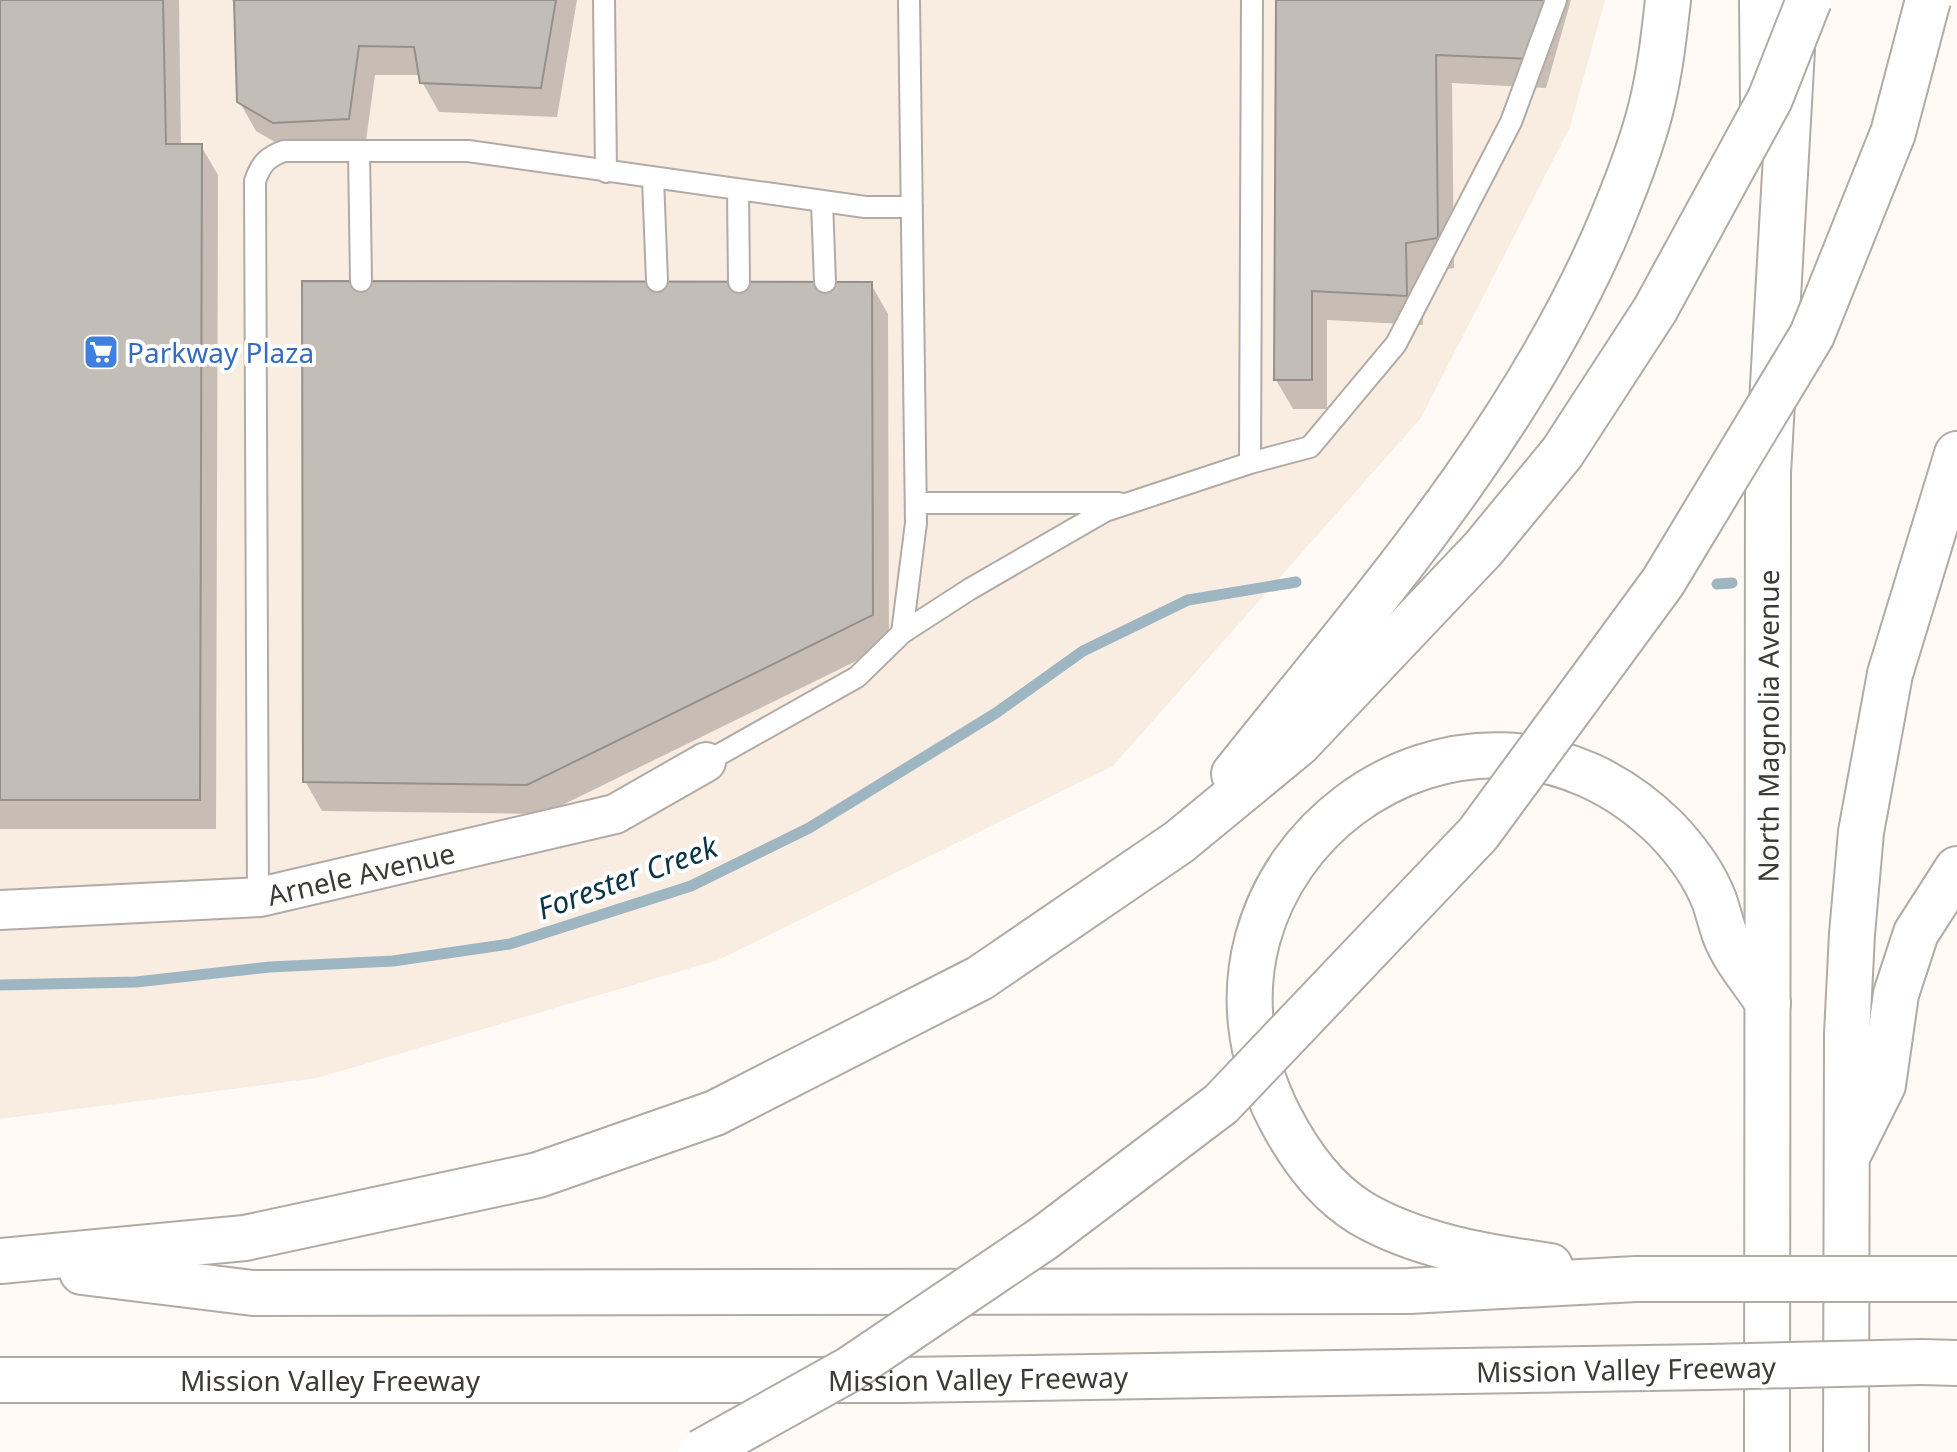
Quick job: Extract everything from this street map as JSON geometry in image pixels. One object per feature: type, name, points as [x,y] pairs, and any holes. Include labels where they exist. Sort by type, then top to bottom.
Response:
[{"type":"highway","points":[[1179,842],[1444,512],[1503,426],[1544,358],[1578,296],[1631,169],[1654,97],[1668,0]]},
{"type":"highway","points":[[1762,0],[1768,473]]},
{"type":"highway","name":"North Magnolia Avenue","points":[[1767,1452],[1768,473],[1795,0]]},
{"type":"highway","points":[[0,1262],[245,1238],[386,1210],[538,1175],[715,1113],[980,978],[1179,842],[1298,744],[1483,549],[1562,453],[1655,310],[1770,99],[1809,0]]},
{"type":"highway","points":[[701,1452],[850,1369],[889,1343],[1044,1238],[1221,1104],[1478,834],[1663,582],[1812,335],[1893,133],[1928,0]]},
{"type":"highway","points":[[1846,1452],[1845,1160],[1851,949],[1861,832],[1890,674],[1957,454]]},
{"type":"highway","points":[[1636,1279],[1474,1253],[1416,1237],[1362,1213],[1326,1185],[1289,1136],[1269,1097],[1254,1050],[1251,999],[1254,952],[1267,906],[1291,865],[1323,826],[1358,797],[1391,779],[1440,762],[1477,757],[1521,756],[1559,762],[1595,777],[1628,798],[1664,827],[1683,848],[1712,896],[1726,937],[1768,1003]]},
{"type":"highway","points":[[1845,1160],[1883,1085],[1896,994],[1916,933],[1957,869]]},
{"type":"highway","points":[[0,1262],[253,1293],[1409,1291],[1636,1279],[1957,1279]]},
{"type":"highway","name":"Mission Valley Freeway","points":[[0,1380],[902,1380],[1940,1362]]},
{"type":"street","name":"Arnele Avenue","points":[[0,910],[258,897],[615,814],[706,762]]},
{"type":"lane","points":[[604,0],[606,172]]},
{"type":"lane","points":[[902,633],[916,523],[909,0]]},
{"type":"lane","points":[[1250,463],[1252,0]]},
{"type":"lane","points":[[706,762],[857,677],[902,633],[970,589],[1092,519],[1250,463],[1310,447],[1396,344],[1511,122],[1556,0]]},
{"type":"lane","points":[[258,897],[255,181],[260,166],[271,156],[284,151],[468,151],[822,202],[865,207],[912,207]]},
{"type":"lane","points":[[359,151],[361,281]]},
{"type":"lane","points":[[653,179],[657,281]]},
{"type":"lane","points":[[738,190],[739,282]]},
{"type":"lane","points":[[822,202],[825,282]]},
{"type":"lane","points":[[916,503],[1131,503]]},
{"type":"shaded area","points":[[0,0],[1605,0],[1570,127],[1421,418],[1113,766],[718,960],[317,1078],[0,1119]]},
{"type":"building","name":"Parkway Plaza","points":[[0,0],[163,0],[166,144],[202,144],[200,800],[0,800]]},
{"type":"building","points":[[234,0],[556,0],[541,88],[420,83],[414,47],[359,46],[349,119],[273,123],[237,102]]},
{"type":"building","points":[[1276,0],[1547,0],[1530,59],[1436,55],[1438,238],[1406,243],[1407,296],[1312,291],[1312,380],[1274,380]]},
{"type":"building","points":[[302,281],[872,282],[873,615],[527,785],[303,782]]},
{"type":"waterway","name":"Forester Creek","points":[[0,985],[136,982],[270,967],[393,961],[510,944],[691,886],[809,828],[996,713],[1083,651],[1188,600],[1296,582]]},
{"type":"waterway","name":"Forester Creek","points":[[1717,584],[1732,583]]},
{"type":"place","name":"Parkway Plaza","points":[[101,352]]}]
